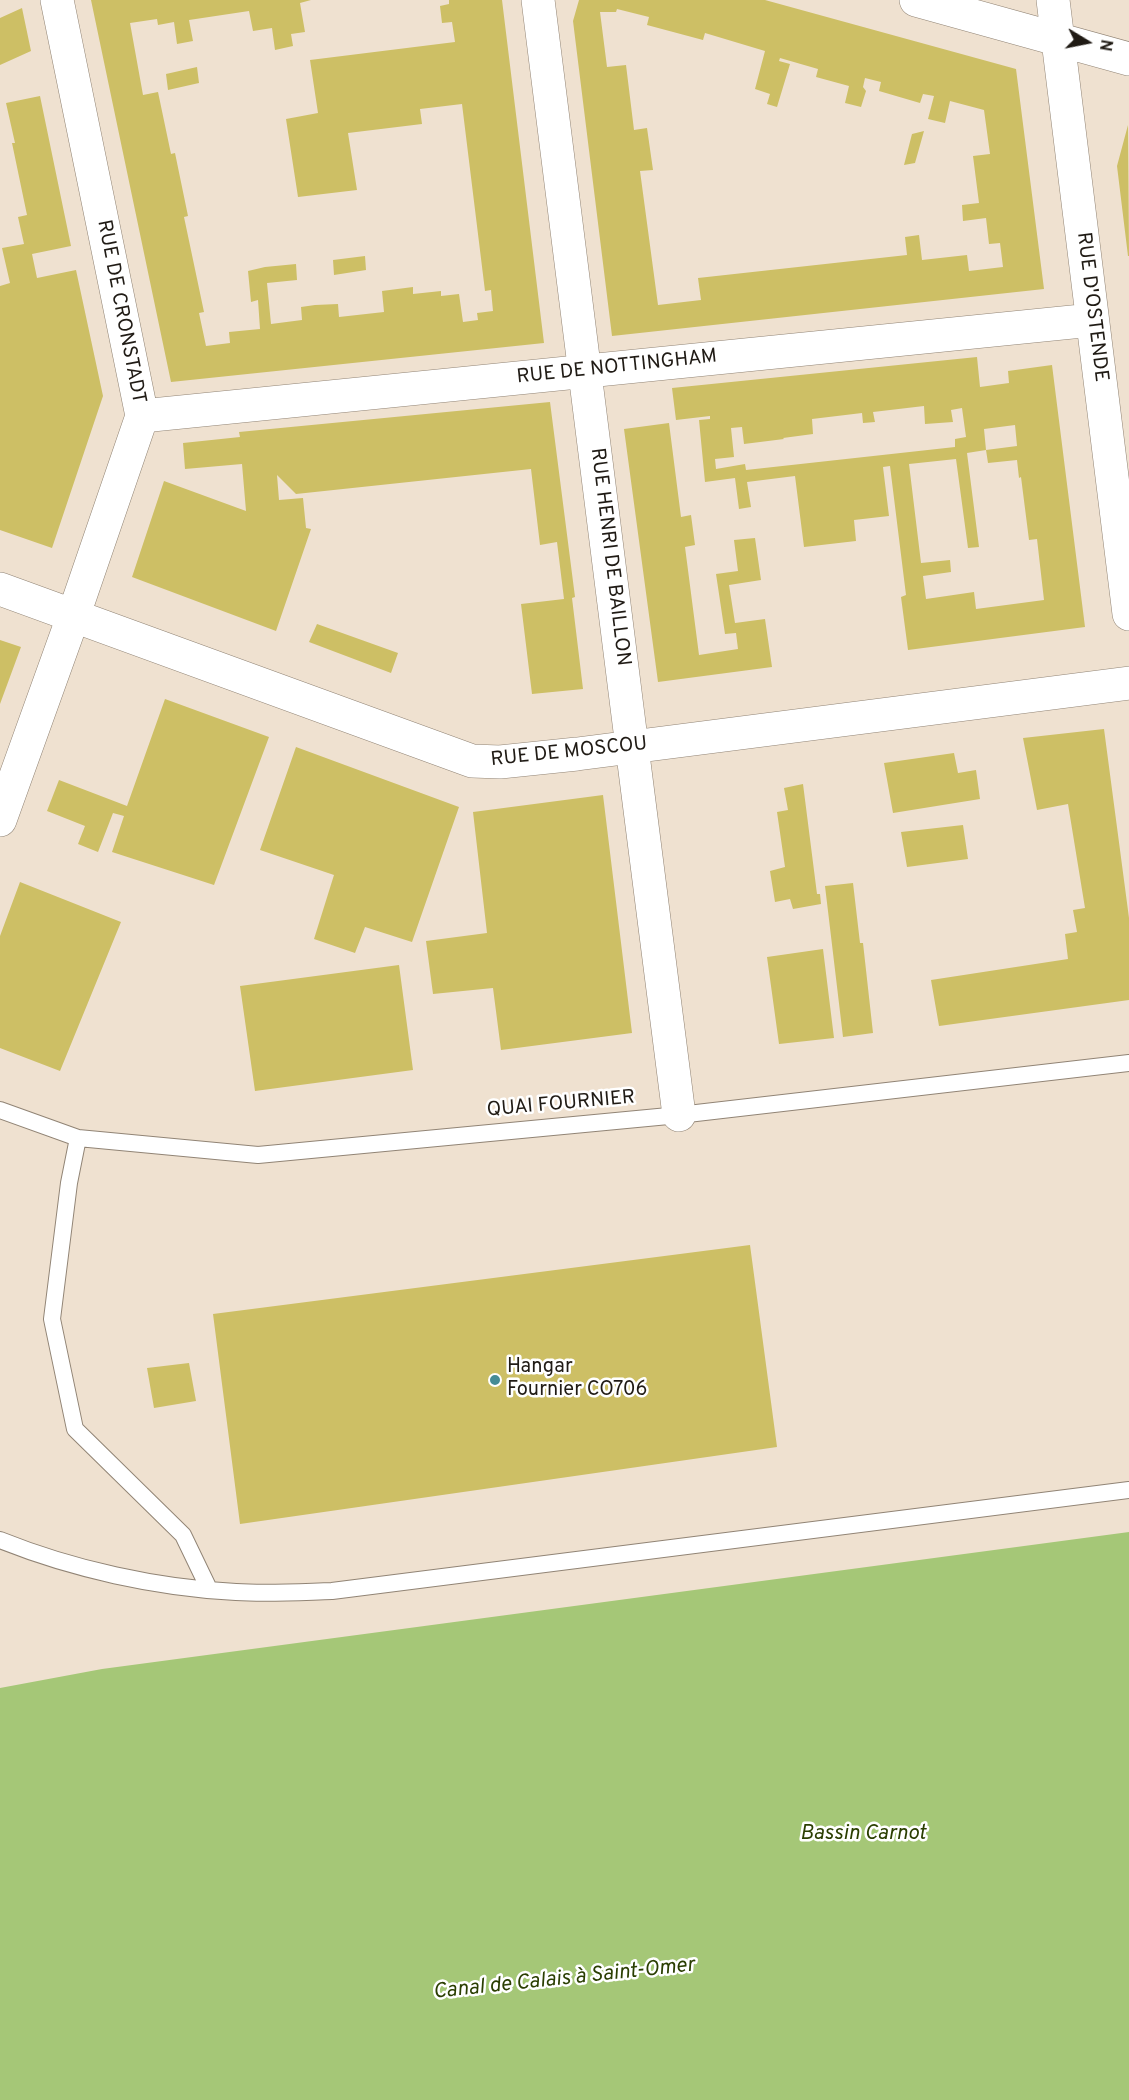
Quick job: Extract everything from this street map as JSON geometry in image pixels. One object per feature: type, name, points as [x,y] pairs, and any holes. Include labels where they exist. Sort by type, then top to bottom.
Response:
[{"type":"street","name":"RUE DE CRONSTADT","points":[[0,820],[142,417],[57,0]]},
{"type":"street","name":"RUE HENRI DE BAILLON","points":[[538,0],[679,1115]]},
{"type":"street","points":[[916,0],[1129,59]]},
{"type":"street","name":"RUE D'OSTENDE","points":[[1053,0],[1129,614]]},
{"type":"street","name":"RUE DE NOTTINGHAM","points":[[142,417],[1092,320]]},
{"type":"street","name":"RUE DE MOSCOU","points":[[0,589],[472,761],[500,762],[632,747],[1129,683]]},
{"type":"lane","name":"QUAI FOURNIER","points":[[0,1110],[78,1138],[258,1155],[679,1115],[1129,1063]]},
{"type":"lane","points":[[78,1138],[69,1183],[52,1318],[75,1429],[183,1535],[208,1589]]},
{"type":"lane","points":[[0,1540],[42,1557],[101,1572],[174,1585],[254,1592],[332,1590],[1129,1490]]},
{"type":"water","name":"Bassin Carnot","points":[[1129,1532],[1129,2100],[0,2100],[0,1688],[102,1669]]},
{"type":"building","points":[[91,0],[311,0],[300,3],[305,32],[291,34],[293,46],[275,50],[272,28],[253,31],[249,11],[189,20],[193,41],[177,44],[174,22],[158,25],[157,19],[130,23],[143,95],[158,92],[171,154],[175,153],[188,216],[184,217],[204,312],[199,313],[206,346],[230,343],[229,332],[260,329],[258,300],[251,302],[248,271],[265,267],[296,264],[297,280],[267,283],[271,324],[302,320],[301,307],[315,305],[338,304],[339,317],[384,312],[382,291],[413,287],[413,294],[441,291],[441,296],[459,294],[463,322],[478,320],[477,313],[493,311],[491,290],[485,291],[462,104],[420,109],[422,124],[348,133],[357,190],[298,197],[286,119],[318,113],[310,60],[455,42],[452,22],[442,23],[440,6],[449,4],[449,0],[502,0],[544,343],[171,382]]},
{"type":"building","points":[[579,0],[765,0],[1016,69],[1044,289],[612,336],[573,21]],"holes":[[[617,9],[649,17],[647,25],[703,40],[705,33],[765,51],[755,89],[770,94],[767,104],[777,107],[790,64],[779,61],[780,58],[818,69],[816,77],[849,86],[845,103],[861,107],[866,91],[863,87],[865,78],[881,82],[879,91],[920,103],[923,94],[934,96],[928,119],[945,123],[950,101],[984,110],[990,154],[973,156],[979,203],[962,205],[963,221],[986,218],[989,244],[1000,243],[1003,267],[969,271],[967,255],[922,260],[919,235],[905,237],[907,255],[698,278],[701,300],[658,305],[640,171],[653,170],[647,128],[634,130],[626,65],[607,67],[600,12],[616,12]]]},
{"type":"building","points":[[22,8],[31,51],[0,65],[0,18]]},
{"type":"building","points":[[197,67],[199,83],[168,90],[166,74]]},
{"type":"building","points":[[40,96],[71,246],[32,254],[37,278],[76,270],[103,396],[52,548],[0,530],[0,286],[10,283],[2,248],[24,244],[18,217],[27,215],[6,103]]},
{"type":"building","points":[[1128,125],[1129,256],[1117,166]]},
{"type":"building","points":[[924,131],[915,163],[904,165],[912,134]]},
{"type":"building","points":[[365,256],[366,270],[334,275],[333,260]]},
{"type":"building","points":[[977,357],[980,387],[1009,383],[1008,371],[1052,365],[1085,627],[908,650],[901,597],[906,595],[890,466],[883,467],[889,516],[854,520],[856,541],[804,547],[795,476],[747,482],[751,507],[739,509],[735,478],[705,482],[699,420],[710,419],[710,416],[676,420],[672,388]],"holes":[[[924,406],[925,424],[953,422],[951,410],[962,408],[966,437],[955,439],[955,447],[746,470],[745,464],[716,469],[715,459],[734,457],[731,428],[742,427],[744,444],[813,434],[812,419],[862,413],[863,423],[875,422],[873,412]],[[1015,425],[1017,446],[986,450],[984,429]],[[986,450],[988,463],[1017,460],[1029,540],[1037,539],[1044,600],[976,609],[974,592],[926,599],[923,576],[951,572],[950,560],[921,563],[909,464],[956,459],[968,548],[979,547],[967,453]]]},
{"type":"building","points":[[550,402],[575,597],[572,598],[583,689],[532,694],[521,604],[564,599],[557,542],[540,545],[531,469],[296,494],[277,475],[279,500],[303,498],[306,528],[311,529],[276,631],[132,577],[164,481],[246,511],[242,464],[185,469],[183,443],[240,437],[239,432]]},
{"type":"building","points":[[669,423],[681,517],[691,515],[695,545],[685,547],[699,655],[738,649],[736,633],[725,634],[716,574],[738,571],[734,540],[755,538],[761,580],[729,585],[735,623],[765,619],[772,667],[658,682],[624,429]]},
{"type":"building","points":[[317,624],[398,653],[391,673],[309,642]]},
{"type":"building","points":[[0,640],[21,647],[0,704]]},
{"type":"building","points":[[165,699],[269,737],[214,885],[112,852],[124,816],[113,813],[98,852],[78,844],[85,826],[47,811],[59,780],[127,806]]},
{"type":"building","points":[[1104,729],[1129,918],[1129,1000],[939,1026],[931,980],[1068,959],[1065,934],[1077,932],[1073,910],[1085,908],[1068,804],[1037,810],[1023,738]]},
{"type":"building","points":[[296,747],[459,807],[412,942],[365,927],[355,953],[314,939],[334,875],[260,850]]},
{"type":"building","points":[[954,753],[958,773],[976,770],[980,799],[893,813],[884,763]]},
{"type":"building","points":[[803,784],[817,894],[820,894],[821,904],[793,909],[790,899],[775,902],[770,871],[785,867],[777,812],[788,810],[784,788]]},
{"type":"building","points":[[603,795],[632,1033],[501,1050],[493,988],[433,994],[426,941],[487,933],[473,812]]},
{"type":"building","points":[[963,825],[968,859],[907,867],[901,832]]},
{"type":"building","points":[[20,882],[121,922],[60,1071],[0,1048],[0,936]]},
{"type":"building","points":[[853,883],[860,943],[863,943],[873,1033],[843,1037],[825,886]]},
{"type":"building","points":[[823,949],[834,1038],[779,1044],[767,957]]},
{"type":"building","points":[[399,965],[413,1070],[255,1091],[240,986]]},
{"type":"building","name":"Hangar Fournier CO706","points":[[750,1245],[777,1447],[240,1524],[213,1314]]},
{"type":"building","points":[[189,1363],[196,1401],[154,1408],[147,1368]]},
{"type":"place","name":"Hangar Fournier CO706","points":[[495,1380]]},
{"type":"water label","name":"Canal de Calais à Saint-Omer","points":[[564,1980]]}]
